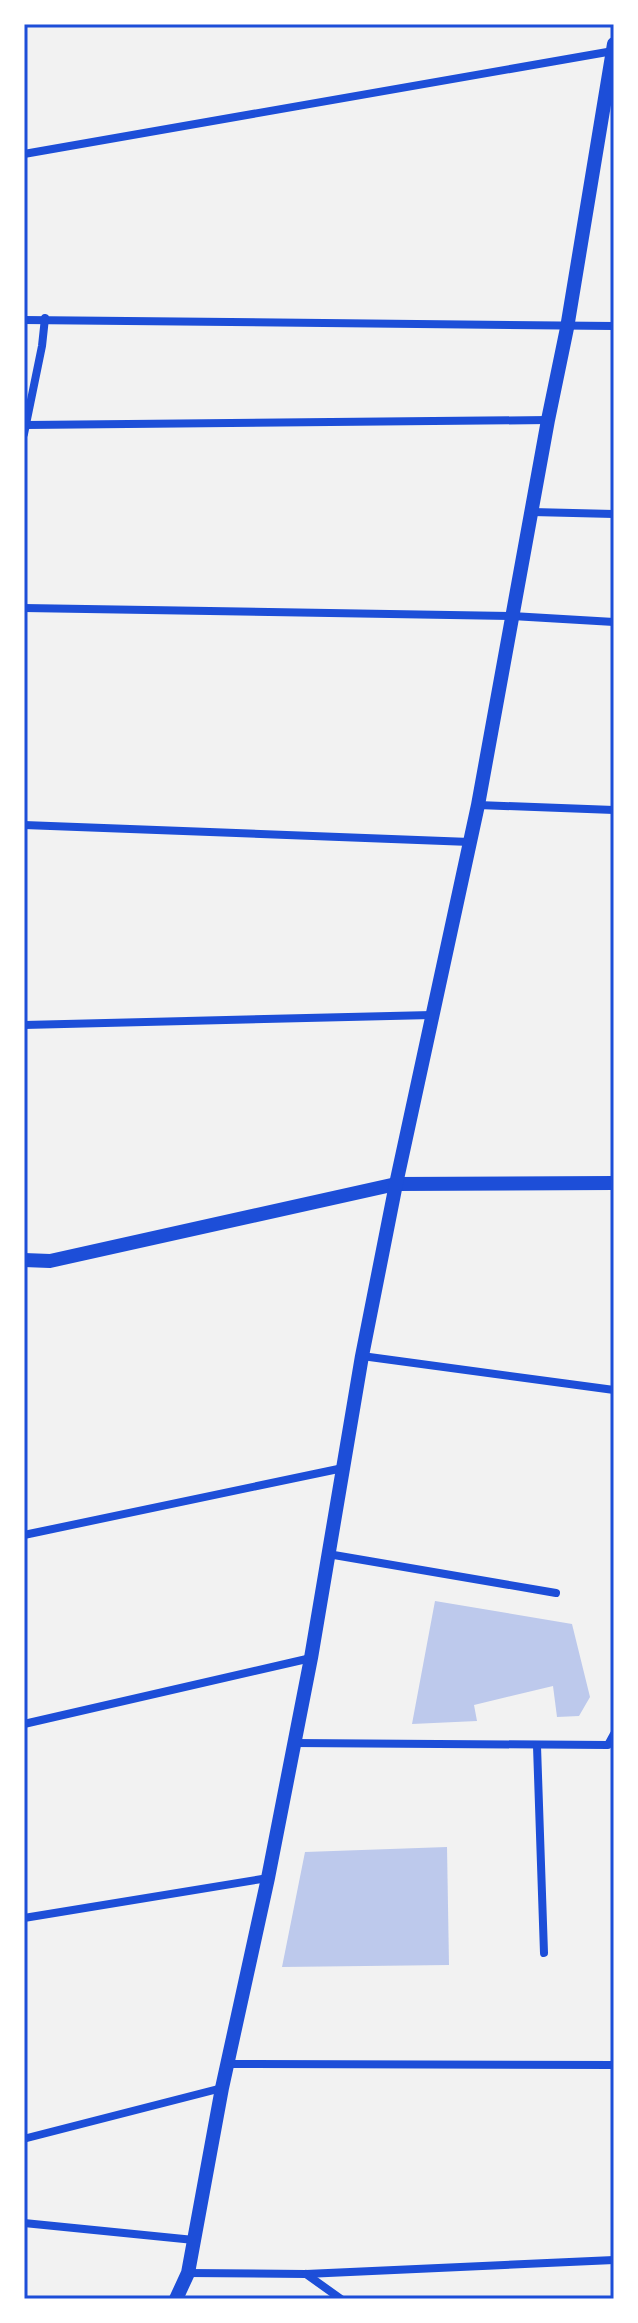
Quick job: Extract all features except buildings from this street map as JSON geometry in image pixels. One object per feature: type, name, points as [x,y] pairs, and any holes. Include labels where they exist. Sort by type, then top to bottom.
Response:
[{"type":"street","points":[[176,2299],[188,2273],[222,2088],[268,1878],[311,1658],[362,1356],[478,805],[567,328],[614,44]]},
{"type":"street","points":[[24,154],[613,51]]},
{"type":"street","points":[[45,318],[25,430],[548,420]]},
{"type":"street","points":[[24,320],[567,328],[614,326]]},
{"type":"street","points":[[532,512],[614,514]]},
{"type":"street","points":[[24,608],[512,616],[614,622]]},
{"type":"street","points":[[478,805],[614,810]]},
{"type":"street","points":[[24,825],[470,842]]},
{"type":"street","points":[[24,1025],[432,1015]]},
{"type":"street","points":[[24,1260],[50,1261],[396,1184],[614,1183]]},
{"type":"street","points":[[362,1356],[614,1390]]},
{"type":"street","points":[[24,1535],[343,1468]]},
{"type":"street","points":[[327,1554],[556,1593]]},
{"type":"street","points":[[24,1724],[311,1658]]},
{"type":"street","points":[[294,1743],[608,1745],[614,1734]]},
{"type":"street","points":[[537,1746],[544,1953]]},
{"type":"street","points":[[24,1918],[268,1878]]},
{"type":"street","points":[[228,2064],[614,2065]]},
{"type":"street","points":[[27,2138],[222,2088]]},
{"type":"street","points":[[24,2223],[194,2240]]},
{"type":"street","points":[[188,2273],[306,2274],[614,2260]]},
{"type":"street","points":[[306,2274],[341,2299]]}]
